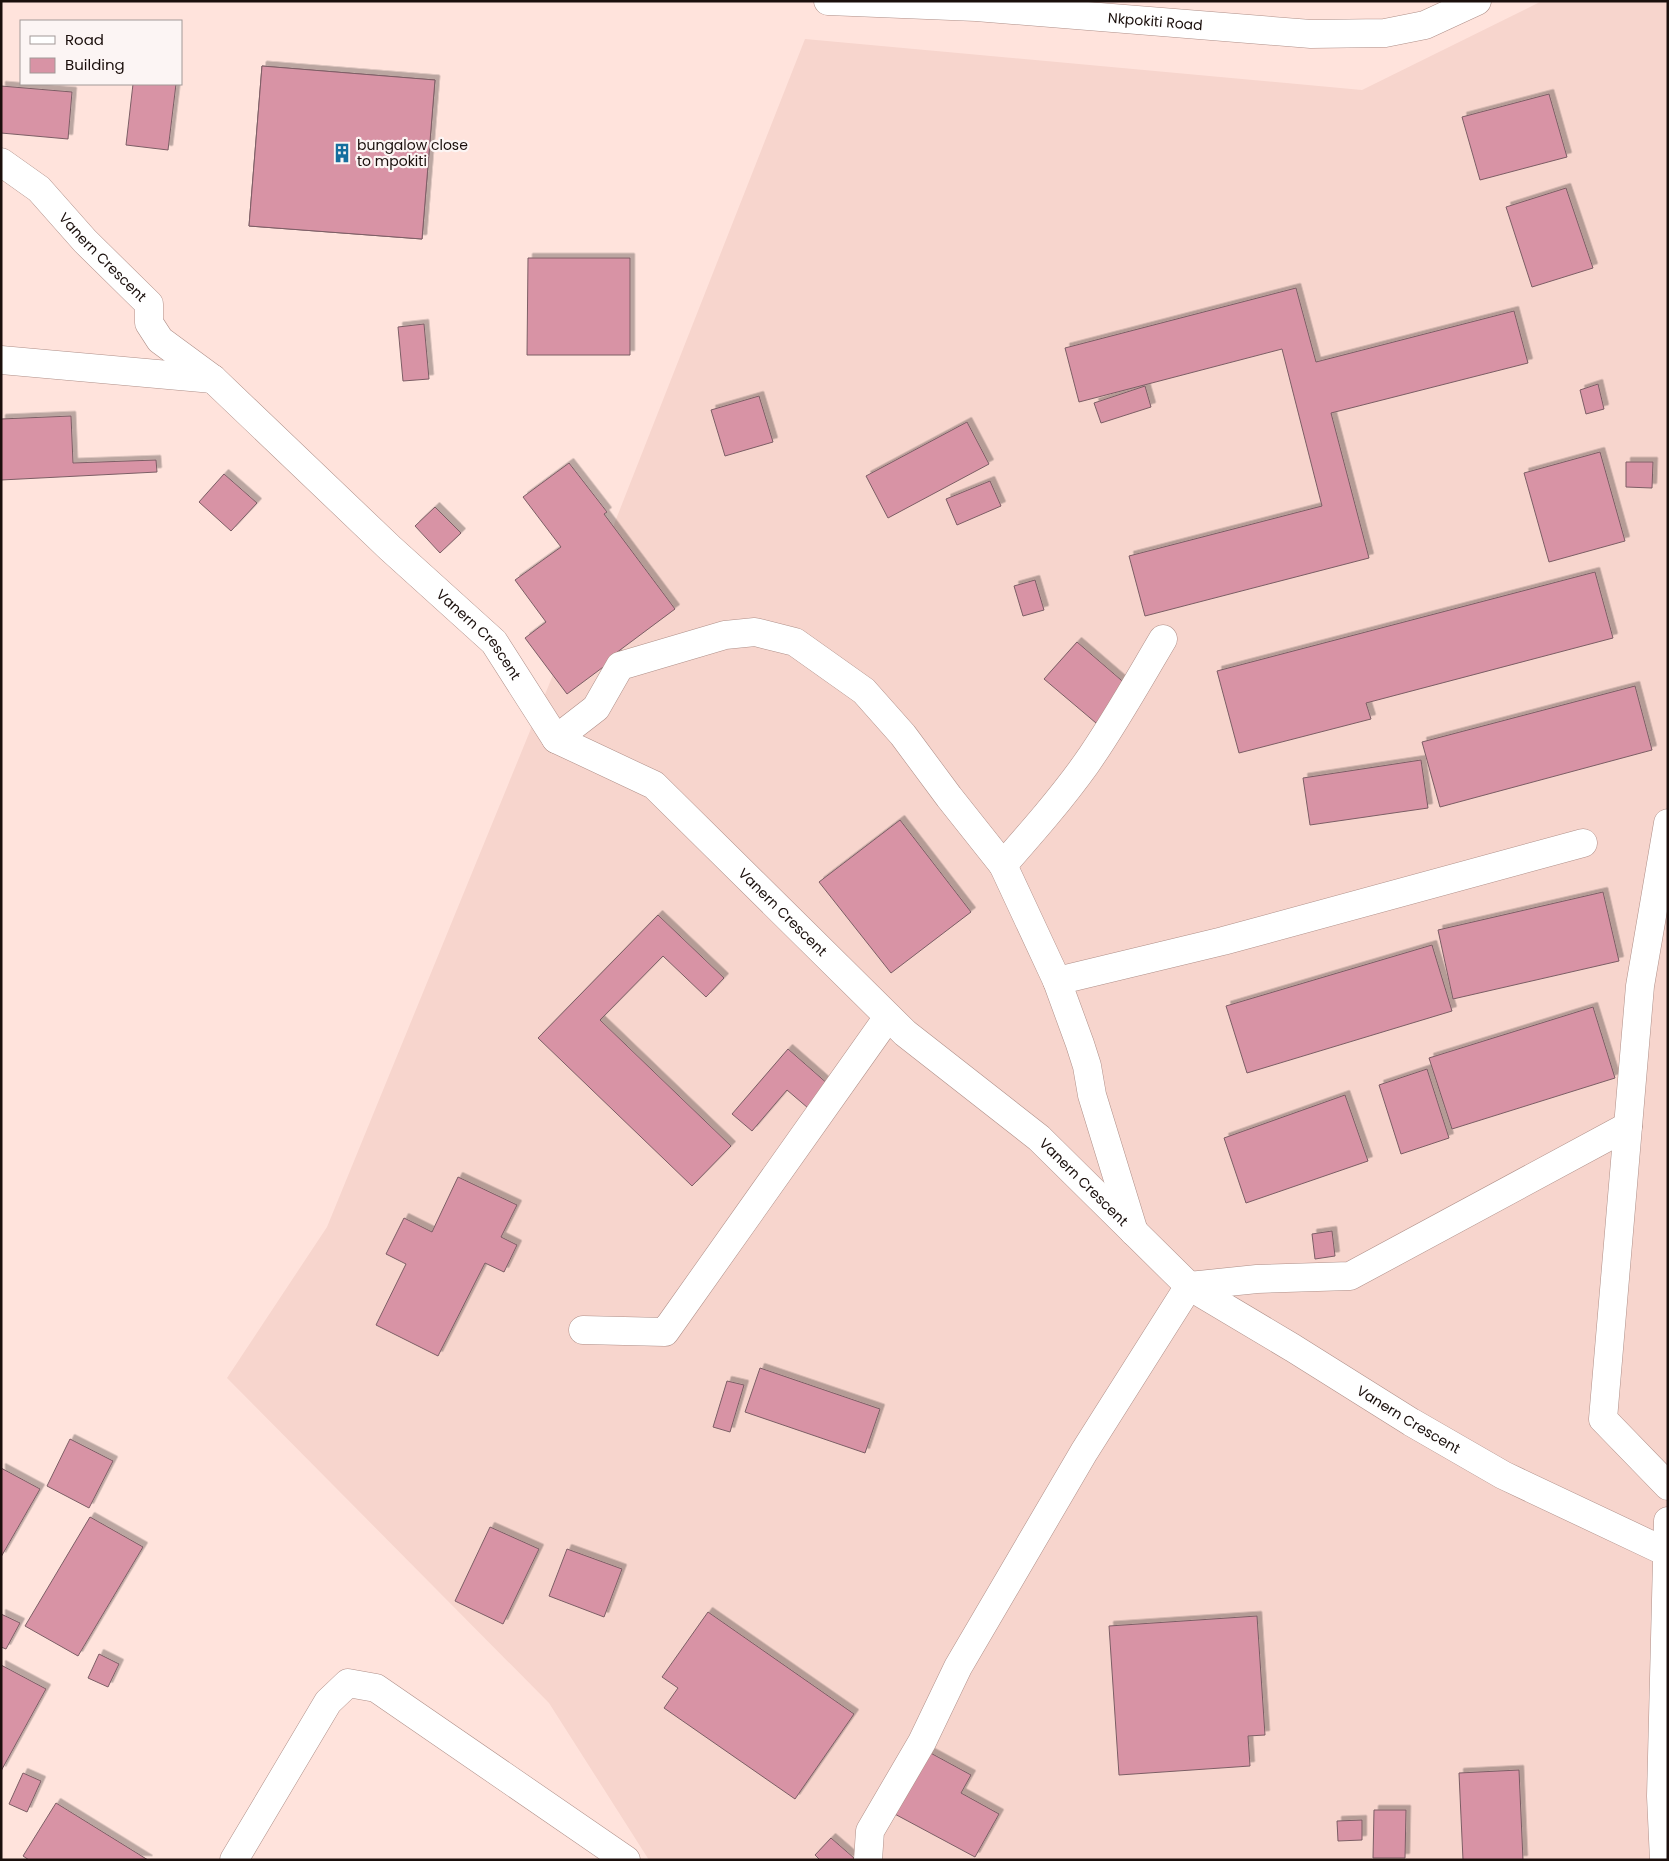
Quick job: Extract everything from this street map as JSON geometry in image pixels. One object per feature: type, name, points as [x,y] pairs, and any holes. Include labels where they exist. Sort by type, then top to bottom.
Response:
[{"type":"street","name":"Nkpokiti Road","points":[[828,1],[976,6],[1312,34],[1384,33],[1425,25],[1477,1]]},
{"type":"street","name":"Vanern Crescent","points":[[1,162],[39,189],[86,241],[148,304],[149,323],[160,340],[213,379],[390,548],[494,642],[556,739],[654,785],[905,1033],[1039,1138],[1189,1286],[1411,1422],[1504,1475],[1666,1552]]},
{"type":"street","points":[[1,360],[213,379]]},
{"type":"street","points":[[556,739],[596,708],[620,666],[725,635],[755,632],[795,642],[864,691],[903,735],[1003,865],[1057,981],[1087,1066],[1092,1095],[1135,1234]]},
{"type":"street","points":[[1003,865],[1086,764],[1163,639]]},
{"type":"street","points":[[1668,823],[1640,986],[1603,1419],[1668,1486]]},
{"type":"street","points":[[1057,981],[1223,941],[1583,842]]},
{"type":"street","points":[[583,1330],[666,1332],[888,1016]]},
{"type":"street","points":[[868,1860],[870,1831],[922,1742],[958,1668],[1084,1452],[1189,1286],[1257,1279],[1350,1276],[1628,1126]]},
{"type":"street","points":[[1664,1860],[1661,1796],[1668,1521]]},
{"type":"street","points":[[234,1860],[328,1702],[348,1683],[376,1688],[626,1860]]},
{"type":"shaded area","points":[[1542,1],[1668,1],[1668,1860],[649,1860],[549,1703],[227,1378],[327,1227],[600,560],[805,39],[1362,90]]},
{"type":"building","name":"bungalow close to mpokiti","points":[[262,66],[435,80],[422,239],[249,226]]},
{"type":"building","name":"bungalow close to mpokiti","points":[[262,66],[435,80],[422,239],[249,226]]},
{"type":"building","points":[[133,85],[176,85],[168,150],[126,145]]},
{"type":"building","points":[[1,86],[72,92],[68,139],[1,133]]},
{"type":"building","points":[[1549,94],[1567,157],[1480,180],[1462,117]]},
{"type":"building","points":[[1566,188],[1593,268],[1532,287],[1506,207]]},
{"type":"building","points":[[528,258],[630,258],[630,355],[527,355]]},
{"type":"building","points":[[1296,288],[1316,362],[1514,311],[1528,363],[1331,413],[1369,558],[1145,616],[1129,556],[1322,506],[1282,349],[1079,402],[1065,348]]},
{"type":"building","points":[[424,324],[429,379],[403,381],[398,327]]},
{"type":"building","points":[[1598,384],[1604,409],[1586,414],[1580,390]]},
{"type":"building","points":[[1145,386],[1151,407],[1101,423],[1094,403]]},
{"type":"building","points":[[759,396],[773,442],[725,456],[711,410]]},
{"type":"building","points":[[71,416],[73,463],[156,460],[157,472],[1,480],[1,419]]},
{"type":"building","points":[[967,422],[989,464],[888,518],[866,476]]},
{"type":"building","points":[[1600,452],[1625,541],[1549,562],[1524,473]]},
{"type":"building","points":[[1626,462],[1653,462],[1652,488],[1626,487]]},
{"type":"building","points":[[569,463],[607,512],[604,514],[675,609],[616,653],[618,656],[567,694],[525,638],[546,622],[515,580],[561,547],[523,497]]},
{"type":"building","points":[[224,474],[257,503],[231,531],[199,502]]},
{"type":"building","points":[[990,481],[1001,506],[957,525],[946,499]]},
{"type":"building","points":[[435,507],[461,533],[440,553],[415,526]]},
{"type":"building","points":[[1595,572],[1613,638],[1366,703],[1371,719],[1239,753],[1217,671]]},
{"type":"building","points":[[1035,580],[1044,610],[1023,616],[1014,586]]},
{"type":"building","points":[[1077,642],[1128,686],[1096,723],[1044,679]]},
{"type":"building","points":[[1635,686],[1652,750],[1440,807],[1422,742]]},
{"type":"building","points":[[1421,760],[1428,808],[1310,825],[1303,778]]},
{"type":"building","points":[[900,820],[971,912],[891,973],[819,882]]},
{"type":"building","points":[[1603,892],[1619,961],[1453,999],[1438,930]]},
{"type":"building","points":[[658,915],[724,978],[706,997],[663,956],[600,1020],[731,1146],[692,1186],[538,1038]]},
{"type":"building","points":[[1432,945],[1452,1011],[1247,1073],[1226,1006]]},
{"type":"building","points":[[1593,1007],[1615,1078],[1452,1129],[1429,1058]]},
{"type":"building","points":[[788,1049],[829,1085],[808,1108],[787,1090],[752,1131],[732,1114]]},
{"type":"building","points":[[1427,1069],[1449,1138],[1401,1154],[1379,1085]]},
{"type":"building","points":[[1345,1095],[1368,1161],[1246,1203],[1224,1138]]},
{"type":"building","points":[[458,1177],[517,1205],[501,1237],[517,1245],[504,1272],[485,1263],[438,1356],[376,1325],[406,1264],[386,1254],[404,1218],[432,1232]]},
{"type":"building","points":[[1332,1231],[1335,1256],[1315,1259],[1312,1234]]},
{"type":"building","points":[[760,1368],[880,1409],[865,1453],[745,1412]]},
{"type":"building","points":[[727,1381],[744,1385],[730,1432],[713,1427]]},
{"type":"building","points":[[70,1439],[113,1461],[89,1508],[47,1486]]},
{"type":"building","points":[[1,1468],[40,1489],[1,1557]]},
{"type":"building","points":[[90,1517],[143,1547],[78,1656],[25,1626]]},
{"type":"building","points":[[490,1527],[539,1549],[503,1624],[455,1601]]},
{"type":"building","points":[[567,1549],[622,1569],[604,1617],[549,1596]]},
{"type":"building","points":[[708,1612],[854,1714],[795,1799],[664,1708],[678,1688],[662,1677]]},
{"type":"building","points":[[1,1614],[20,1623],[6,1649],[1,1647]]},
{"type":"building","points":[[1257,1616],[1265,1735],[1248,1736],[1250,1766],[1119,1775],[1109,1626]]},
{"type":"building","points":[[99,1654],[119,1664],[108,1687],[88,1678]]},
{"type":"building","points":[[1,1665],[46,1689],[1,1771]]},
{"type":"building","points":[[925,1750],[971,1775],[961,1793],[999,1814],[975,1857],[891,1812]]},
{"type":"building","points":[[1519,1770],[1523,1860],[1463,1860],[1459,1773]]},
{"type":"building","points":[[23,1773],[41,1781],[27,1812],[9,1804]]},
{"type":"building","points":[[56,1803],[148,1860],[29,1860],[23,1856]]},
{"type":"building","points":[[1374,1810],[1406,1810],[1405,1858],[1373,1858]]},
{"type":"building","points":[[1362,1820],[1362,1840],[1338,1841],[1337,1821]]},
{"type":"building","points":[[831,1838],[854,1858],[852,1860],[820,1860],[815,1855]]},
{"type":"place","name":"bungalow close to mpokiti","points":[[342,153]]}]
